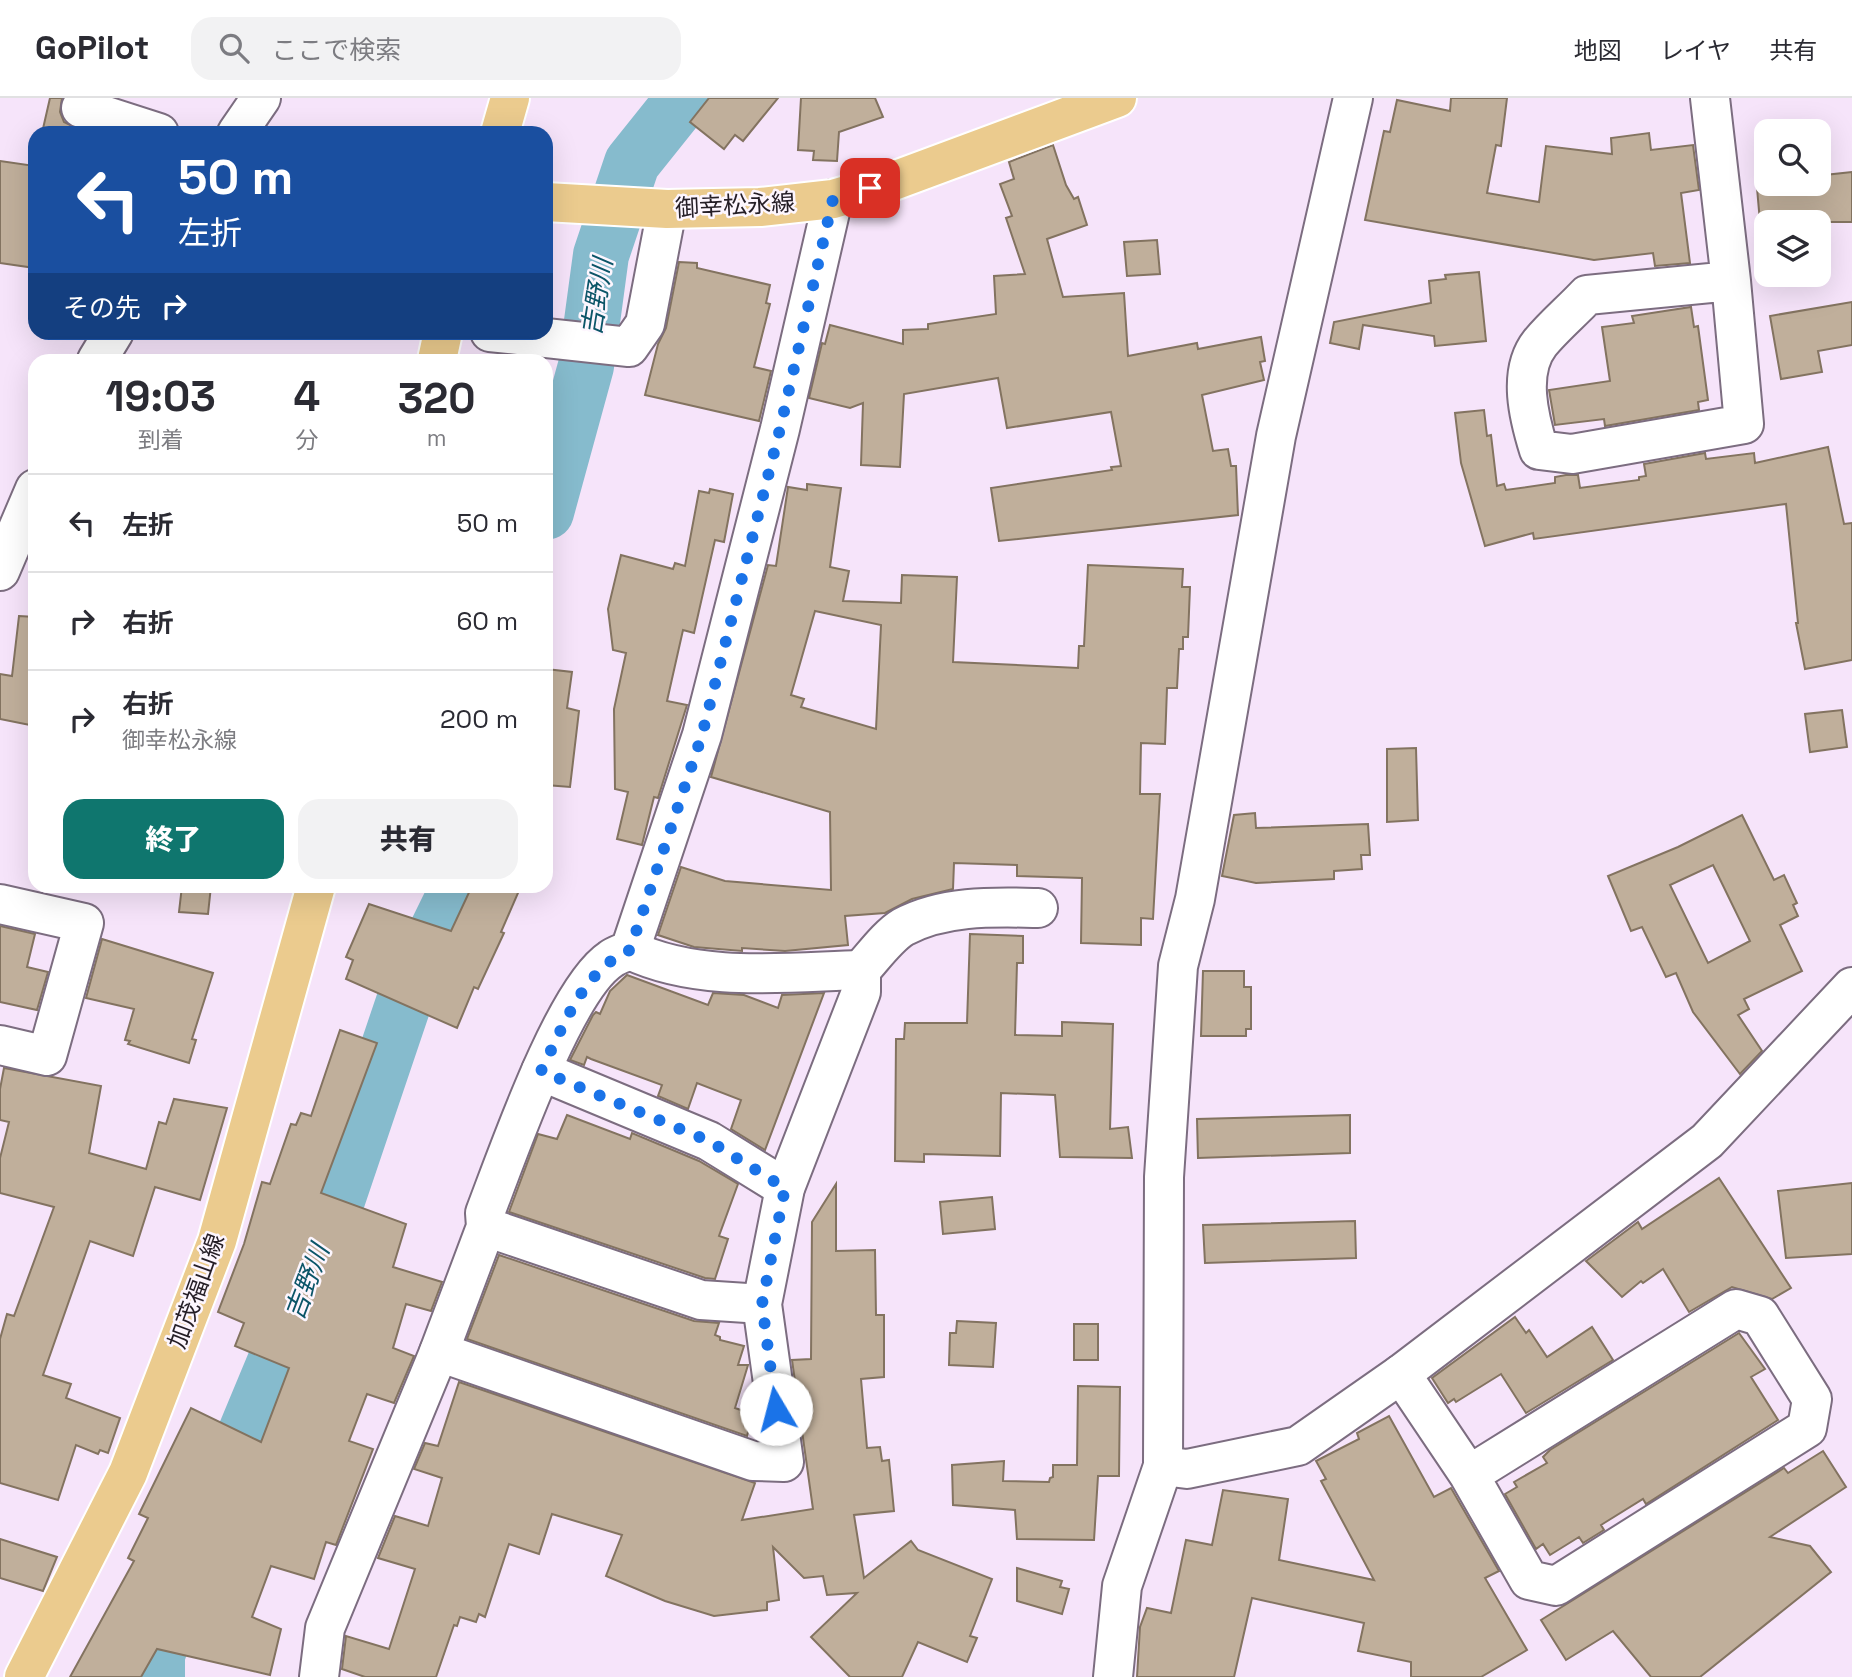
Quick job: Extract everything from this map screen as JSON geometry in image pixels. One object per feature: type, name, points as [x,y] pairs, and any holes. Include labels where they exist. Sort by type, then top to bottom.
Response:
[{"type":"main road","points":[[501,126],[510,98]]},
{"type":"main road","name":"御幸松永線","points":[[553,202],[652,208],[760,207],[833,199],[888,183],[1117,98]]},
{"type":"main road","name":"加茂福山線","points":[[24,1677],[128,1473],[217,1241],[314,893]]},
{"type":"street","points":[[242,126],[261,98]]},
{"type":"street","points":[[1113,1677],[1122,1586],[1163,1466],[1164,1177],[1178,966],[1195,899],[1276,436],[1353,98]]},
{"type":"street","points":[[1710,98],[1731,281],[1744,424],[1572,454],[1539,450],[1528,417],[1528,376],[1538,345],[1587,295],[1731,281]]},
{"type":"street","points":[[81,108],[137,126]]},
{"type":"street","points":[[319,1677],[325,1628],[439,1352],[486,1227],[485,1213],[541,1071],[587,984],[610,959],[630,950],[702,735],[780,429],[833,199]]},
{"type":"street","points":[[553,340],[629,346],[645,324],[652,208]]},
{"type":"street","points":[[0,571],[28,505]]},
{"type":"street","points":[[0,904],[85,923],[47,1056],[0,1045]]},
{"type":"street","points":[[439,1352],[752,1461],[784,1462],[762,1304],[785,1188],[860,992],[861,970],[902,928],[935,916],[983,907],[1038,908]]},
{"type":"street","points":[[630,950],[655,962],[745,973],[861,970]]},
{"type":"street","points":[[1163,1466],[1187,1469],[1298,1446],[1401,1374],[1707,1141],[1852,987]]},
{"type":"street","points":[[541,1071],[709,1141],[785,1188]]},
{"type":"street","points":[[486,1227],[701,1300],[762,1304]]},
{"type":"street","points":[[1401,1374],[1469,1475],[1530,1580],[1556,1586],[1807,1428],[1812,1399],[1760,1316],[1735,1309],[1469,1475]]},
{"type":"building","points":[[50,98],[62,98],[60,112],[64,122],[72,126],[44,126]]},
{"type":"building","points":[[709,98],[778,98],[743,141],[735,135],[724,149],[690,122]]},
{"type":"building","points":[[801,98],[875,98],[883,117],[839,132],[837,161],[813,160],[814,151],[798,150]]},
{"type":"building","points":[[1451,98],[1507,98],[1501,146],[1496,145],[1487,193],[1539,202],[1546,146],[1612,154],[1611,138],[1649,133],[1651,150],[1693,145],[1699,190],[1681,193],[1690,263],[1655,266],[1653,253],[1594,260],[1365,220],[1384,131],[1390,132],[1397,100],[1450,111]]},
{"type":"building","points":[[1053,145],[1066,185],[1074,199],[1078,197],[1087,225],[1047,239],[1063,297],[1124,293],[1128,356],[1197,343],[1198,349],[1261,337],[1265,361],[1260,362],[1264,380],[1202,395],[1213,451],[1228,449],[1231,466],[1236,466],[1238,515],[999,541],[991,488],[1112,470],[1111,467],[1121,466],[1111,412],[1007,428],[998,378],[904,394],[900,467],[861,465],[863,403],[850,408],[809,398],[822,343],[825,344],[830,325],[903,344],[903,330],[928,329],[928,324],[996,314],[994,276],[1025,274],[1006,218],[1012,216],[1000,184],[1014,179],[1009,162]]},
{"type":"building","points":[[0,161],[28,165],[28,267],[0,263]]},
{"type":"building","points":[[1852,172],[1852,222],[1831,222],[1831,210],[1759,210],[1758,196],[1831,196],[1831,174]]},
{"type":"building","points":[[1157,240],[1160,274],[1127,276],[1124,242]]},
{"type":"building","points":[[679,262],[697,263],[697,268],[770,285],[766,303],[770,304],[754,367],[771,371],[759,421],[645,395],[658,344],[666,328]]},
{"type":"building","points":[[1479,272],[1486,341],[1435,346],[1434,336],[1363,325],[1359,349],[1330,343],[1334,322],[1431,303],[1429,281],[1446,279],[1445,275]]},
{"type":"building","points":[[1852,302],[1852,345],[1818,351],[1822,372],[1781,379],[1770,316]]},
{"type":"building","points":[[1691,307],[1694,327],[1698,326],[1708,400],[1698,402],[1699,410],[1605,426],[1604,419],[1555,425],[1549,390],[1610,381],[1602,327],[1634,323],[1632,316]]},
{"type":"building","points":[[1484,410],[1487,436],[1491,435],[1497,486],[1504,484],[1506,490],[1555,483],[1555,477],[1566,475],[1578,475],[1580,488],[1639,480],[1639,477],[1646,476],[1644,464],[1705,453],[1706,459],[1754,453],[1755,463],[1828,447],[1844,524],[1852,523],[1852,660],[1805,669],[1796,623],[1786,504],[1534,539],[1533,533],[1485,546],[1461,463],[1455,413]]},
{"type":"building","points":[[807,484],[841,488],[830,567],[849,571],[843,601],[901,603],[902,575],[957,577],[953,662],[1078,668],[1079,646],[1084,646],[1088,565],[1183,569],[1182,587],[1190,587],[1188,637],[1183,637],[1183,649],[1179,649],[1177,688],[1167,688],[1165,744],[1141,743],[1140,794],[1160,794],[1153,919],[1141,918],[1141,945],[1081,943],[1082,878],[1017,876],[1017,865],[954,863],[953,889],[912,899],[885,913],[845,916],[848,945],[785,951],[742,948],[742,951],[694,947],[658,935],[681,867],[725,881],[831,890],[830,812],[711,777],[768,565],[776,566],[788,487],[807,490]],"holes":[[[815,611],[881,625],[876,729],[801,707],[804,699],[791,695]]]},
{"type":"building","points":[[710,489],[733,494],[724,542],[715,540],[694,633],[683,630],[667,701],[687,705],[658,798],[654,797],[642,845],[617,839],[628,792],[615,789],[614,709],[626,653],[613,650],[608,609],[621,555],[673,569],[675,563],[685,566],[699,491],[709,493]]},
{"type":"building","points":[[19,616],[28,617],[28,725],[0,719],[0,674],[12,676]]},
{"type":"building","points":[[553,670],[572,672],[567,708],[579,711],[570,787],[553,786]]},
{"type":"building","points":[[1842,710],[1847,747],[1810,752],[1805,714]]},
{"type":"building","points":[[1416,748],[1418,820],[1387,822],[1387,749]]},
{"type":"building","points":[[1255,813],[1256,828],[1368,824],[1370,855],[1361,855],[1362,869],[1334,871],[1334,879],[1256,883],[1222,876],[1234,815]]},
{"type":"building","points":[[1742,815],[1774,880],[1784,875],[1797,903],[1793,905],[1798,916],[1780,925],[1802,971],[1744,999],[1749,1009],[1738,1015],[1762,1051],[1740,1074],[1693,1012],[1676,973],[1666,977],[1642,927],[1631,931],[1608,876],[1678,847]],"holes":[[[1713,865],[1750,941],[1708,963],[1670,885]]]},
{"type":"building","points":[[181,893],[210,893],[208,914],[179,912]]},
{"type":"building","points":[[469,893],[518,893],[501,932],[504,933],[478,989],[474,987],[457,1028],[346,979],[353,960],[346,957],[369,904],[451,931]]},
{"type":"building","points":[[0,926],[35,934],[27,967],[48,972],[37,1010],[0,1002]]},
{"type":"building","points":[[970,934],[1023,936],[1023,963],[1017,963],[1015,1035],[1062,1036],[1062,1022],[1113,1024],[1110,1129],[1128,1127],[1132,1158],[1060,1157],[1055,1095],[1001,1093],[1000,1156],[924,1154],[924,1162],[895,1161],[896,1039],[904,1039],[905,1023],[967,1023]]},
{"type":"building","points":[[102,939],[213,973],[192,1039],[196,1040],[189,1063],[128,1044],[130,1041],[125,1040],[134,1009],[86,998]]},
{"type":"building","points":[[1203,971],[1244,971],[1244,987],[1251,987],[1251,1029],[1246,1029],[1246,1036],[1201,1036]]},
{"type":"building","points":[[627,975],[708,1005],[713,993],[744,995],[778,1008],[782,995],[824,993],[765,1150],[731,1129],[741,1100],[697,1083],[688,1109],[658,1096],[662,1085],[587,1057],[584,1065],[570,1060],[593,1015],[596,1012],[600,1014],[610,991]]},
{"type":"building","points":[[340,1030],[377,1043],[321,1193],[406,1224],[393,1267],[442,1282],[431,1311],[406,1304],[393,1348],[414,1356],[394,1403],[367,1394],[349,1441],[373,1449],[336,1545],[326,1542],[314,1579],[271,1566],[252,1617],[281,1629],[270,1675],[157,1649],[141,1677],[70,1677],[134,1561],[128,1558],[148,1518],[139,1514],[191,1408],[261,1442],[289,1368],[235,1346],[244,1323],[218,1312],[244,1244],[262,1182],[270,1184],[291,1124],[296,1125],[301,1113],[311,1116]]},
{"type":"building","points":[[4,1068],[101,1086],[89,1153],[146,1169],[159,1122],[166,1124],[174,1099],[227,1108],[200,1200],[155,1187],[133,1256],[90,1241],[43,1375],[71,1384],[66,1398],[120,1418],[108,1453],[100,1450],[98,1454],[76,1445],[58,1500],[0,1483],[0,1339],[7,1314],[14,1316],[54,1207],[0,1193],[0,1158],[9,1122],[0,1120],[0,1089]]},
{"type":"building","points":[[567,1115],[630,1139],[632,1133],[699,1161],[738,1184],[719,1236],[728,1239],[715,1279],[705,1278],[509,1212],[538,1134],[557,1139]]},
{"type":"building","points":[[1350,1115],[1350,1153],[1198,1158],[1197,1119]]},
{"type":"building","points":[[1719,1178],[1791,1288],[1772,1299],[1732,1287],[1689,1312],[1663,1269],[1643,1283],[1641,1281],[1622,1297],[1586,1261],[1638,1222],[1642,1229]]},
{"type":"building","points":[[1852,1183],[1852,1254],[1786,1258],[1778,1191]]},
{"type":"building","points":[[836,1184],[836,1251],[875,1250],[876,1315],[884,1315],[884,1377],[861,1379],[867,1448],[880,1447],[882,1461],[889,1460],[894,1511],[854,1515],[864,1578],[911,1541],[918,1550],[992,1579],[970,1636],[977,1638],[967,1662],[918,1642],[902,1677],[850,1677],[811,1637],[857,1593],[827,1595],[823,1576],[804,1578],[773,1547],[779,1600],[767,1602],[767,1610],[714,1616],[665,1601],[606,1576],[622,1535],[552,1514],[539,1554],[509,1544],[485,1617],[479,1614],[476,1622],[460,1617],[457,1626],[454,1625],[436,1677],[365,1677],[342,1669],[346,1636],[389,1649],[415,1569],[378,1558],[395,1516],[428,1526],[442,1478],[414,1469],[425,1443],[438,1446],[459,1382],[755,1483],[742,1520],[813,1509],[792,1360],[811,1359],[812,1222]]},
{"type":"building","points":[[992,1197],[995,1229],[943,1234],[940,1202]]},
{"type":"building","points":[[1355,1221],[1356,1258],[1205,1263],[1203,1225]]},
{"type":"building","points":[[499,1255],[694,1321],[719,1323],[715,1335],[720,1337],[720,1340],[744,1346],[738,1365],[748,1365],[735,1408],[753,1414],[747,1436],[467,1339]]},
{"type":"building","points":[[1515,1317],[1526,1333],[1529,1330],[1547,1357],[1592,1327],[1613,1360],[1526,1413],[1501,1374],[1456,1402],[1454,1399],[1448,1403],[1432,1378]]},
{"type":"building","points":[[957,1321],[996,1323],[993,1367],[949,1365],[950,1333],[956,1333]]},
{"type":"building","points":[[1074,1324],[1098,1324],[1098,1360],[1074,1360]]},
{"type":"building","points":[[1739,1333],[1765,1369],[1751,1377],[1778,1420],[1646,1504],[1643,1499],[1601,1525],[1604,1530],[1583,1543],[1579,1537],[1550,1555],[1543,1544],[1536,1549],[1505,1494],[1517,1487],[1514,1482],[1547,1463],[1543,1457],[1550,1450]]},
{"type":"building","points":[[1078,1386],[1120,1387],[1119,1476],[1098,1476],[1094,1540],[1017,1539],[1015,1510],[953,1505],[952,1465],[1004,1461],[1003,1481],[1049,1482],[1053,1477],[1053,1465],[1077,1465]]},
{"type":"building","points":[[1389,1416],[1434,1497],[1451,1488],[1499,1571],[1485,1578],[1527,1650],[1481,1677],[1411,1677],[1411,1662],[1358,1651],[1364,1623],[1252,1598],[1234,1677],[1137,1677],[1140,1627],[1147,1608],[1171,1613],[1186,1540],[1212,1545],[1223,1490],[1288,1499],[1279,1560],[1374,1580],[1321,1481],[1326,1479],[1316,1461],[1359,1439],[1357,1433]]},
{"type":"building","points":[[1823,1451],[1846,1487],[1770,1537],[1810,1546],[1831,1572],[1700,1677],[1651,1677],[1613,1631],[1566,1660],[1541,1620],[1784,1468],[1788,1473]]},
{"type":"building","points":[[0,1539],[57,1557],[43,1591],[0,1578]]},
{"type":"building","points":[[1017,1568],[1062,1581],[1060,1587],[1069,1589],[1062,1614],[1017,1601]]},
{"type":"waterway","name":"吉野川","points":[[553,486],[586,366],[601,255],[632,163],[684,98]]},
{"type":"waterway","name":"吉野川","points":[[216,1504],[313,1271],[408,990],[456,893]]},
{"type":"waterway","name":"吉野川","points":[[157,1677],[157,1655],[184,1579]]},
{"type":"route","points":[[776,1409],[762,1304],[785,1188],[709,1141],[541,1071],[587,984],[610,959],[630,950],[702,735],[780,429],[833,199],[870,188]]}]
